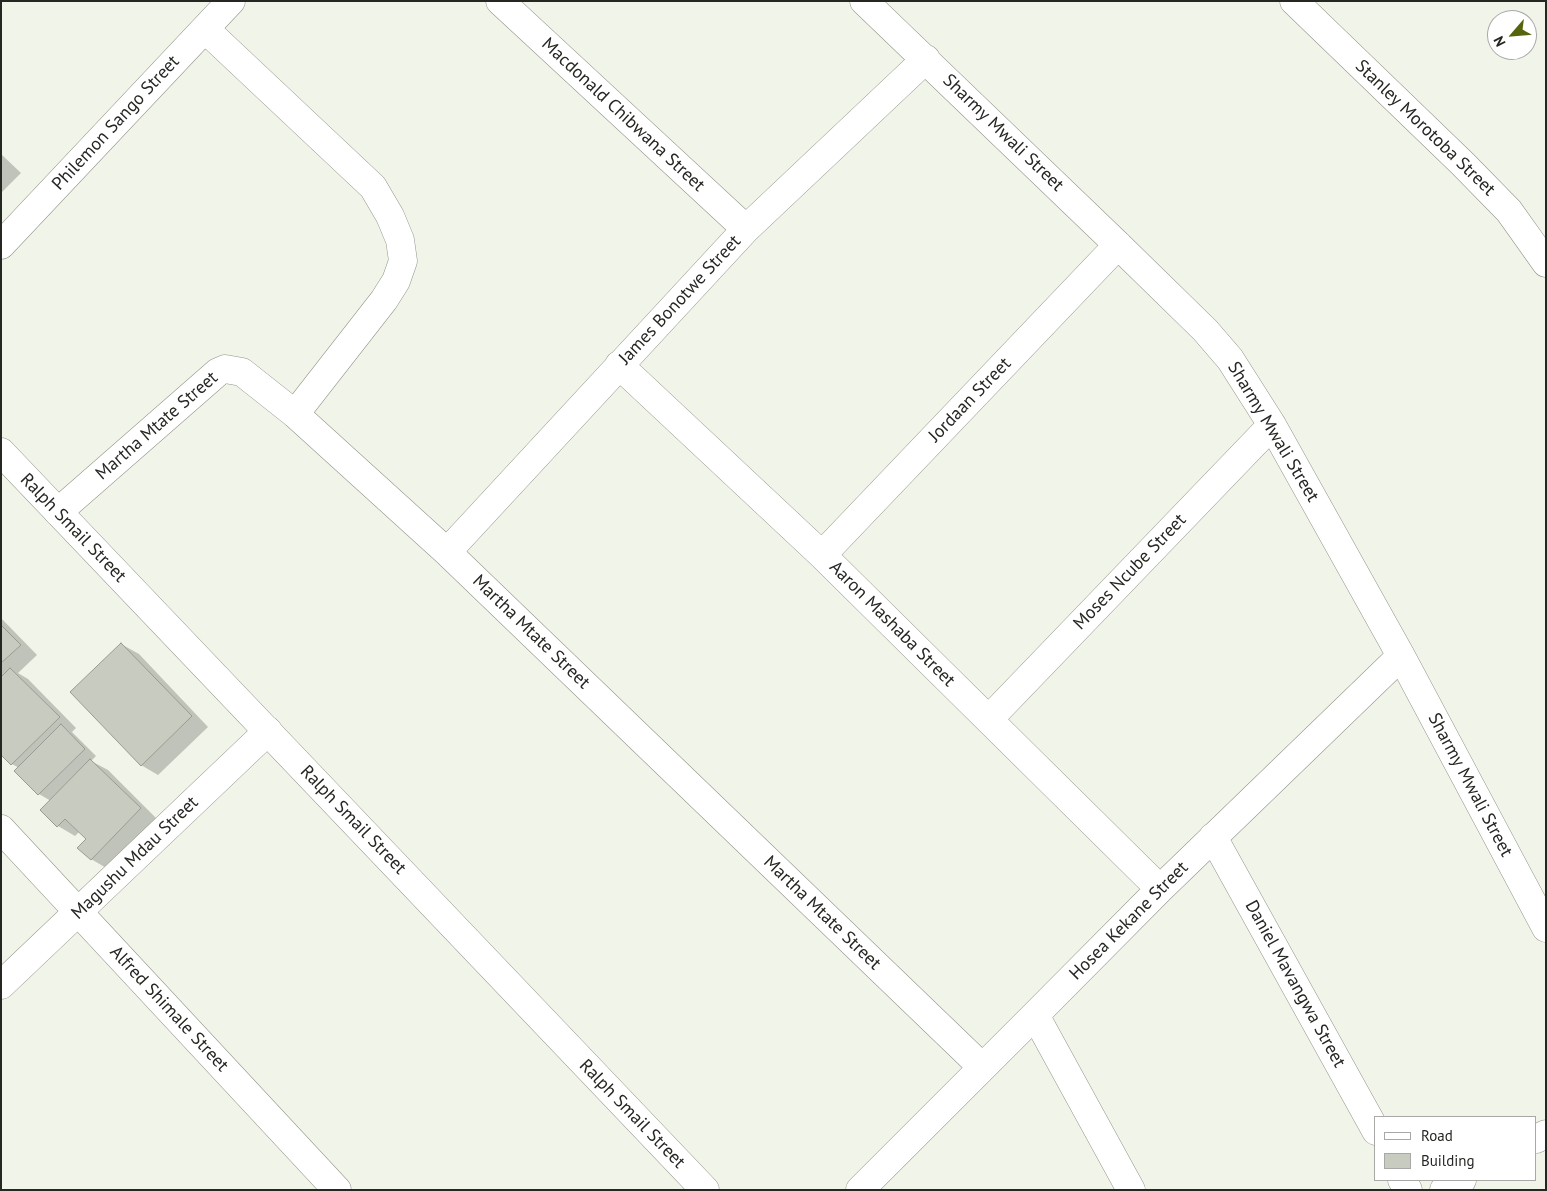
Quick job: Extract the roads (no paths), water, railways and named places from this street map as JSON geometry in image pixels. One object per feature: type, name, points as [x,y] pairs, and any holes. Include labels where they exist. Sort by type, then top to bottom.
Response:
[{"type":"street","name":"Philemon Sango Street","points":[[1,245],[231,1]]},
{"type":"street","name":"Macdonald Chibwana Street","points":[[500,1],[746,229]]},
{"type":"street","name":"Sharmy Mwali Street","points":[[864,1],[1118,245],[1204,330],[1230,359],[1272,425],[1401,656],[1546,928]]},
{"type":"street","name":"Stanley Morotoba Street","points":[[1294,1],[1502,204],[1546,263]]},
{"type":"street","points":[[205,29],[373,187],[390,216],[400,240],[403,261],[396,281],[384,300],[295,414]]},
{"type":"street","name":"James Bonotwe Street","points":[[448,552],[746,229],[926,59]]},
{"type":"street","name":"Jordaan Street","points":[[822,555],[1118,245]]},
{"type":"street","name":"Aaron Mashaba Street","points":[[619,365],[822,555],[1160,889]]},
{"type":"street","name":"Martha Mtate Street","points":[[58,512],[218,372],[225,369],[242,372],[295,414],[448,552],[982,1067]]},
{"type":"street","name":"Moses Ncube Street","points":[[989,719],[1272,425]]},
{"type":"street","name":"Ralph Smail Street","points":[[1,452],[705,1190]]},
{"type":"street","name":"Hosea Kekane Street","points":[[860,1190],[982,1067],[1036,1016],[1160,889],[1401,656]]},
{"type":"street","name":"Magushu Mdau Street","points":[[1,985],[268,731]]},
{"type":"street","name":"Alfred Shimale Street","points":[[1,829],[337,1190]]},
{"type":"street","name":"Daniel Mavangwa Street","points":[[1213,837],[1374,1128]]},
{"type":"street","points":[[1036,1016],[1131,1190]]},
{"type":"street","points":[[1444,1190],[1460,1181]]}]
